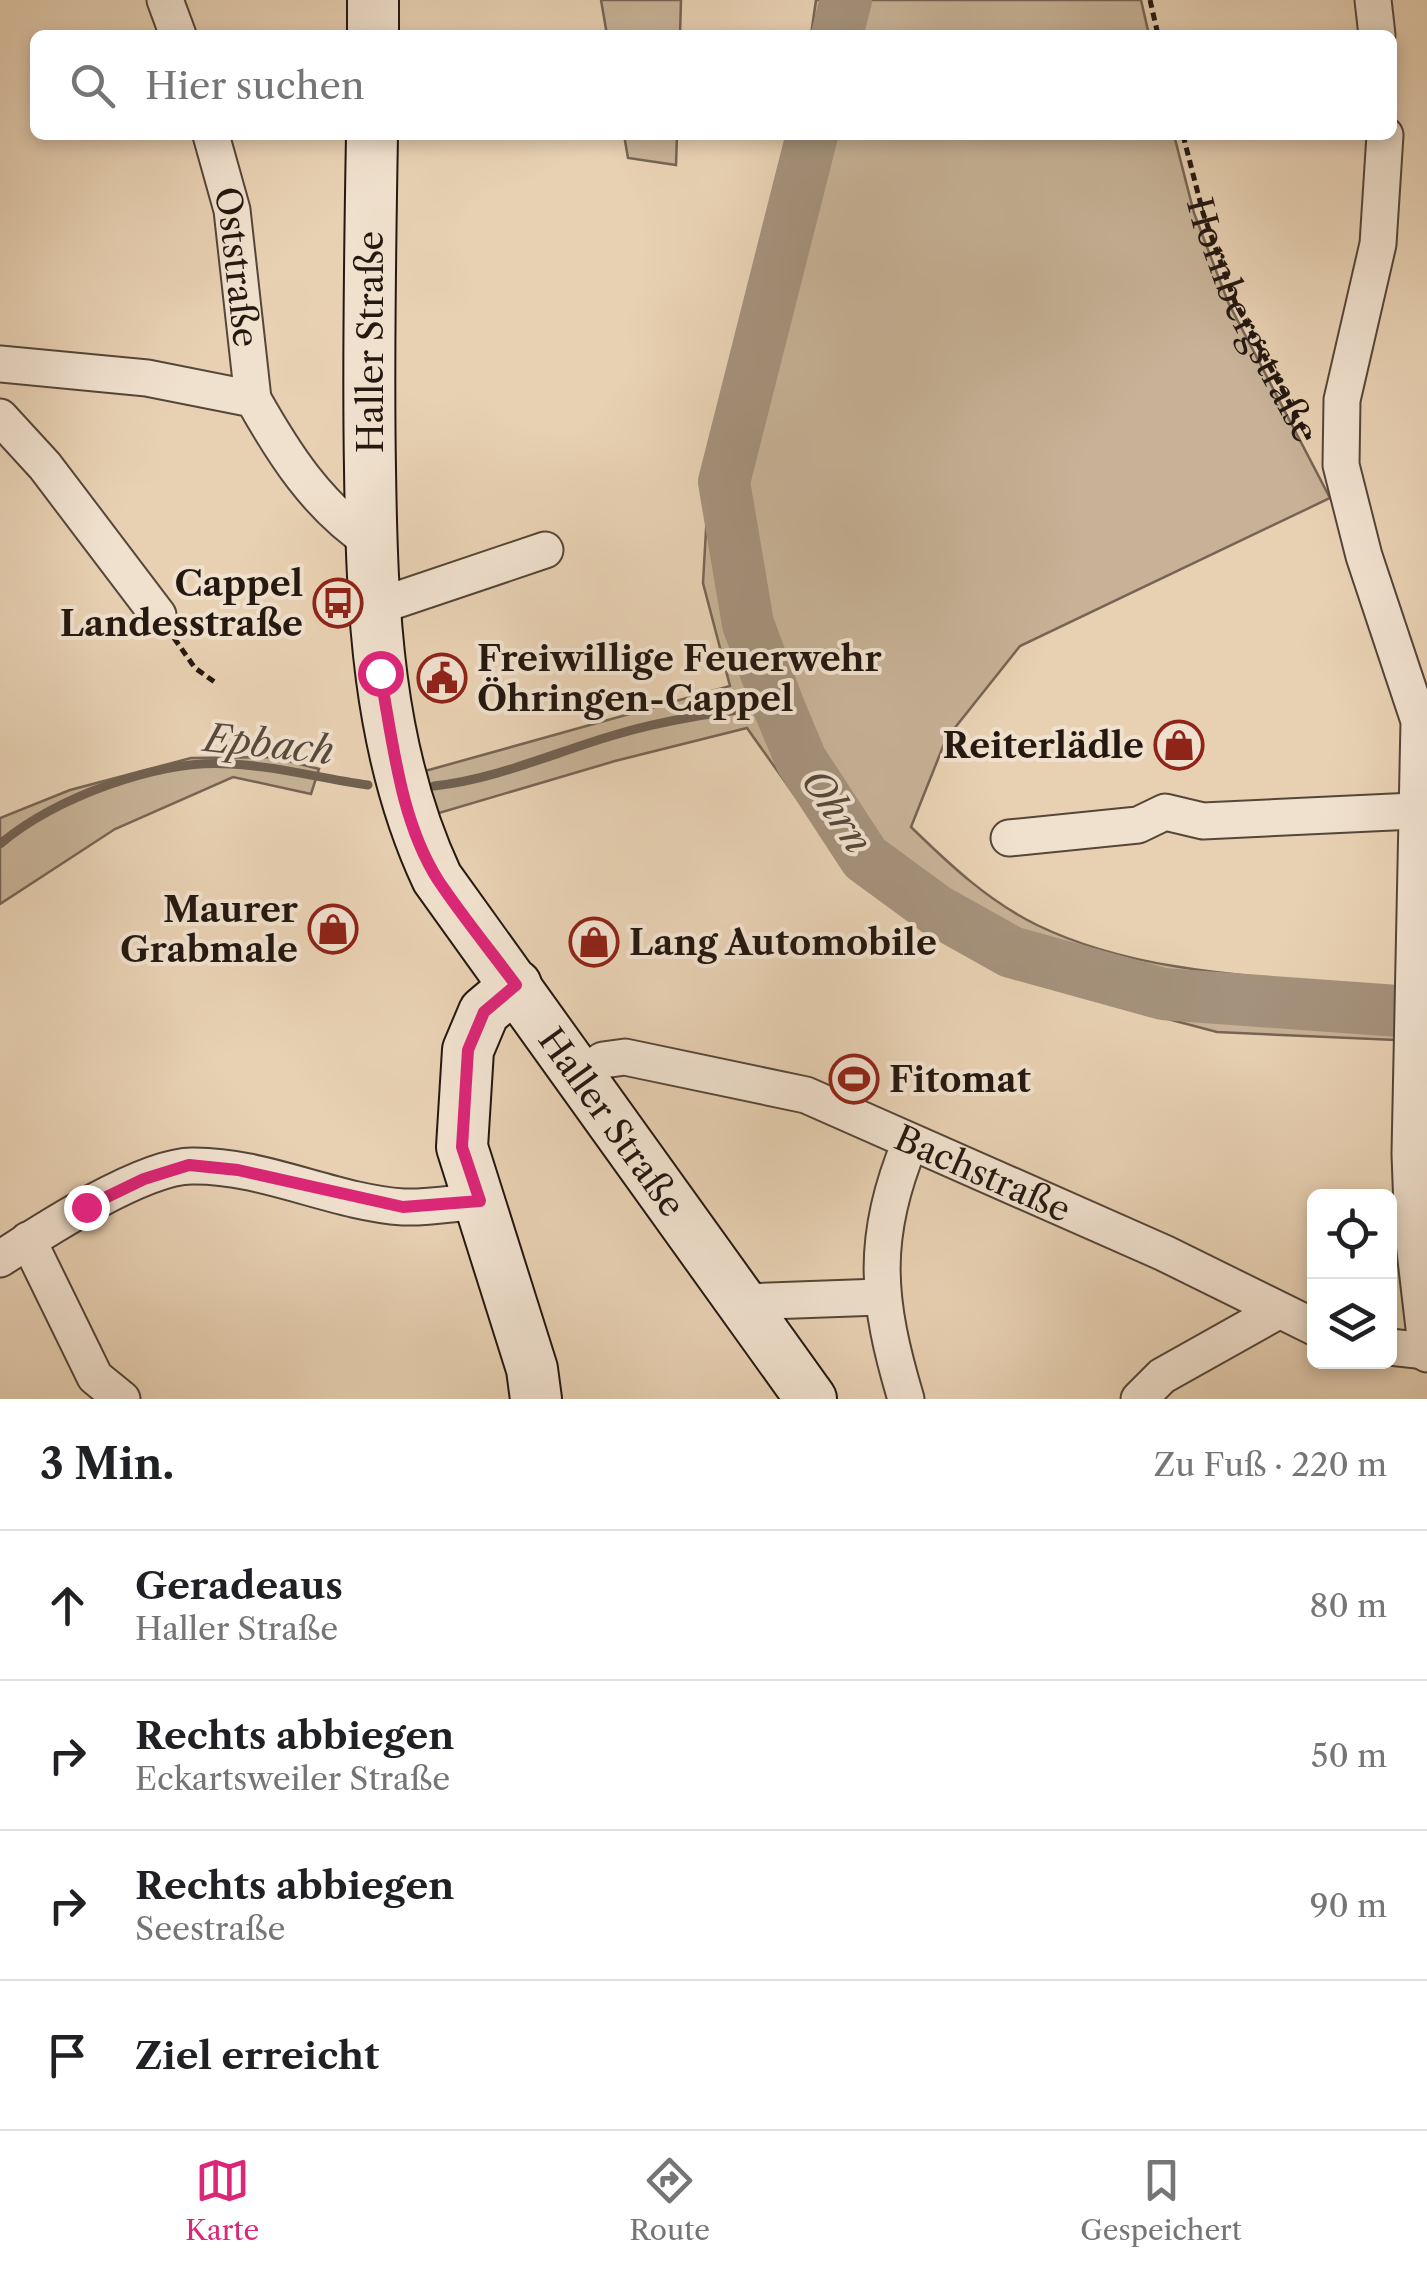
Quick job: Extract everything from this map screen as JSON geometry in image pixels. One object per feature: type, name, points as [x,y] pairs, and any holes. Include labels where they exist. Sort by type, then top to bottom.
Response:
[{"type":"main road","points":[[373,0],[373,30]]},
{"type":"main road","name":"Haller Straße","points":[[372,140],[373,608],[397,765],[418,837],[437,878],[810,1399]]},
{"type":"main road","points":[[516,985],[484,1012],[468,1050],[462,1147],[532,1369],[536,1399]]},
{"type":"street","points":[[165,0],[176,30]]},
{"type":"street","points":[[1372,0],[1376,30]]},
{"type":"street","name":"Oststraße","points":[[211,140],[232,210],[253,399]]},
{"type":"street","name":"Hornbergstraße","points":[[1385,140],[1378,244],[1342,400],[1342,465],[1364,556],[1423,719],[1414,811],[1421,862],[1410,1043],[1413,1234],[1427,1353]]},
{"type":"street","points":[[0,364],[147,378],[253,399],[283,451],[337,519],[371,542]]},
{"type":"street","points":[[0,418],[46,466],[158,615]]},
{"type":"street","points":[[373,608],[546,550]]},
{"type":"street","points":[[1008,838],[1138,824],[1165,812],[1204,821],[1414,811]]},
{"type":"street","name":"Bachstraße","points":[[580,1075],[603,1060],[646,1060],[806,1096],[1164,1254],[1307,1325]]},
{"type":"street","points":[[906,1399],[880,1297],[889,1193],[910,1143]]},
{"type":"street","points":[[122,1399],[95,1377],[14,1250],[144,1179],[189,1165],[238,1170],[403,1207],[480,1201]]},
{"type":"street","points":[[742,1302],[880,1297]]},
{"type":"street","points":[[1139,1399],[1162,1376],[1278,1311]]},
{"type":"street","points":[[1397,1349],[1427,1353]]},
{"type":"path","points":[[1150,0],[1157,30]]},
{"type":"path","name":"Hornbergstraße","points":[[1184,140],[1203,213],[1235,302],[1311,442]]},
{"type":"path","points":[[158,615],[194,668],[216,683]]},
{"type":"shaded area","points":[[601,0],[681,0],[680,30],[606,30]]},
{"type":"shaded area","points":[[816,0],[1141,0],[1148,30],[812,30]]},
{"type":"shaded area","points":[[625,140],[677,140],[676,165],[628,158]]},
{"type":"shaded area","points":[[787,140],[1175,140],[1194,213],[1228,302],[1330,498],[1020,646],[946,739],[911,827],[1002,905],[1079,942],[1122,956],[1213,972],[1397,988],[1395,1040],[1217,1032],[1069,993],[939,937],[847,869],[747,728],[615,761],[429,816],[418,773],[730,686],[703,583],[710,460]]},
{"type":"shaded area","points":[[272,757],[319,769],[311,794],[233,777],[115,829],[0,904],[0,818],[70,790],[191,758]]},
{"type":"waterway","name":"Ohrn","points":[[838,30],[846,0]]},
{"type":"waterway","name":"Ohrn","points":[[811,140],[724,482],[748,624],[778,705],[801,760],[865,858],[936,910],[1011,952],[1163,994],[1427,1013]]},
{"type":"waterway","name":"Epbach","points":[[434,786],[501,772],[652,725],[778,705]]},
{"type":"waterway","name":"Epbach","points":[[0,844],[78,797],[171,768],[248,765],[368,785]]},
{"type":"place","name":"Cappel Landesstraße","points":[[338,603]]},
{"type":"place","name":"Freiwillige Feuerwehr Öhringen-Cappel","points":[[442,678]]},
{"type":"place","name":"Reiterlädle","points":[[1179,745]]},
{"type":"place","name":"Maurer Grabmale","points":[[333,929]]},
{"type":"place","name":"Lang Automobile","points":[[594,942]]},
{"type":"place","name":"Fitomat","points":[[854,1079]]},
{"type":"route","points":[[86,1207],[144,1179],[189,1165],[238,1170],[403,1207],[480,1201],[462,1147],[468,1050],[484,1012],[516,985],[437,878],[418,837],[400,783],[380,673]]}]
